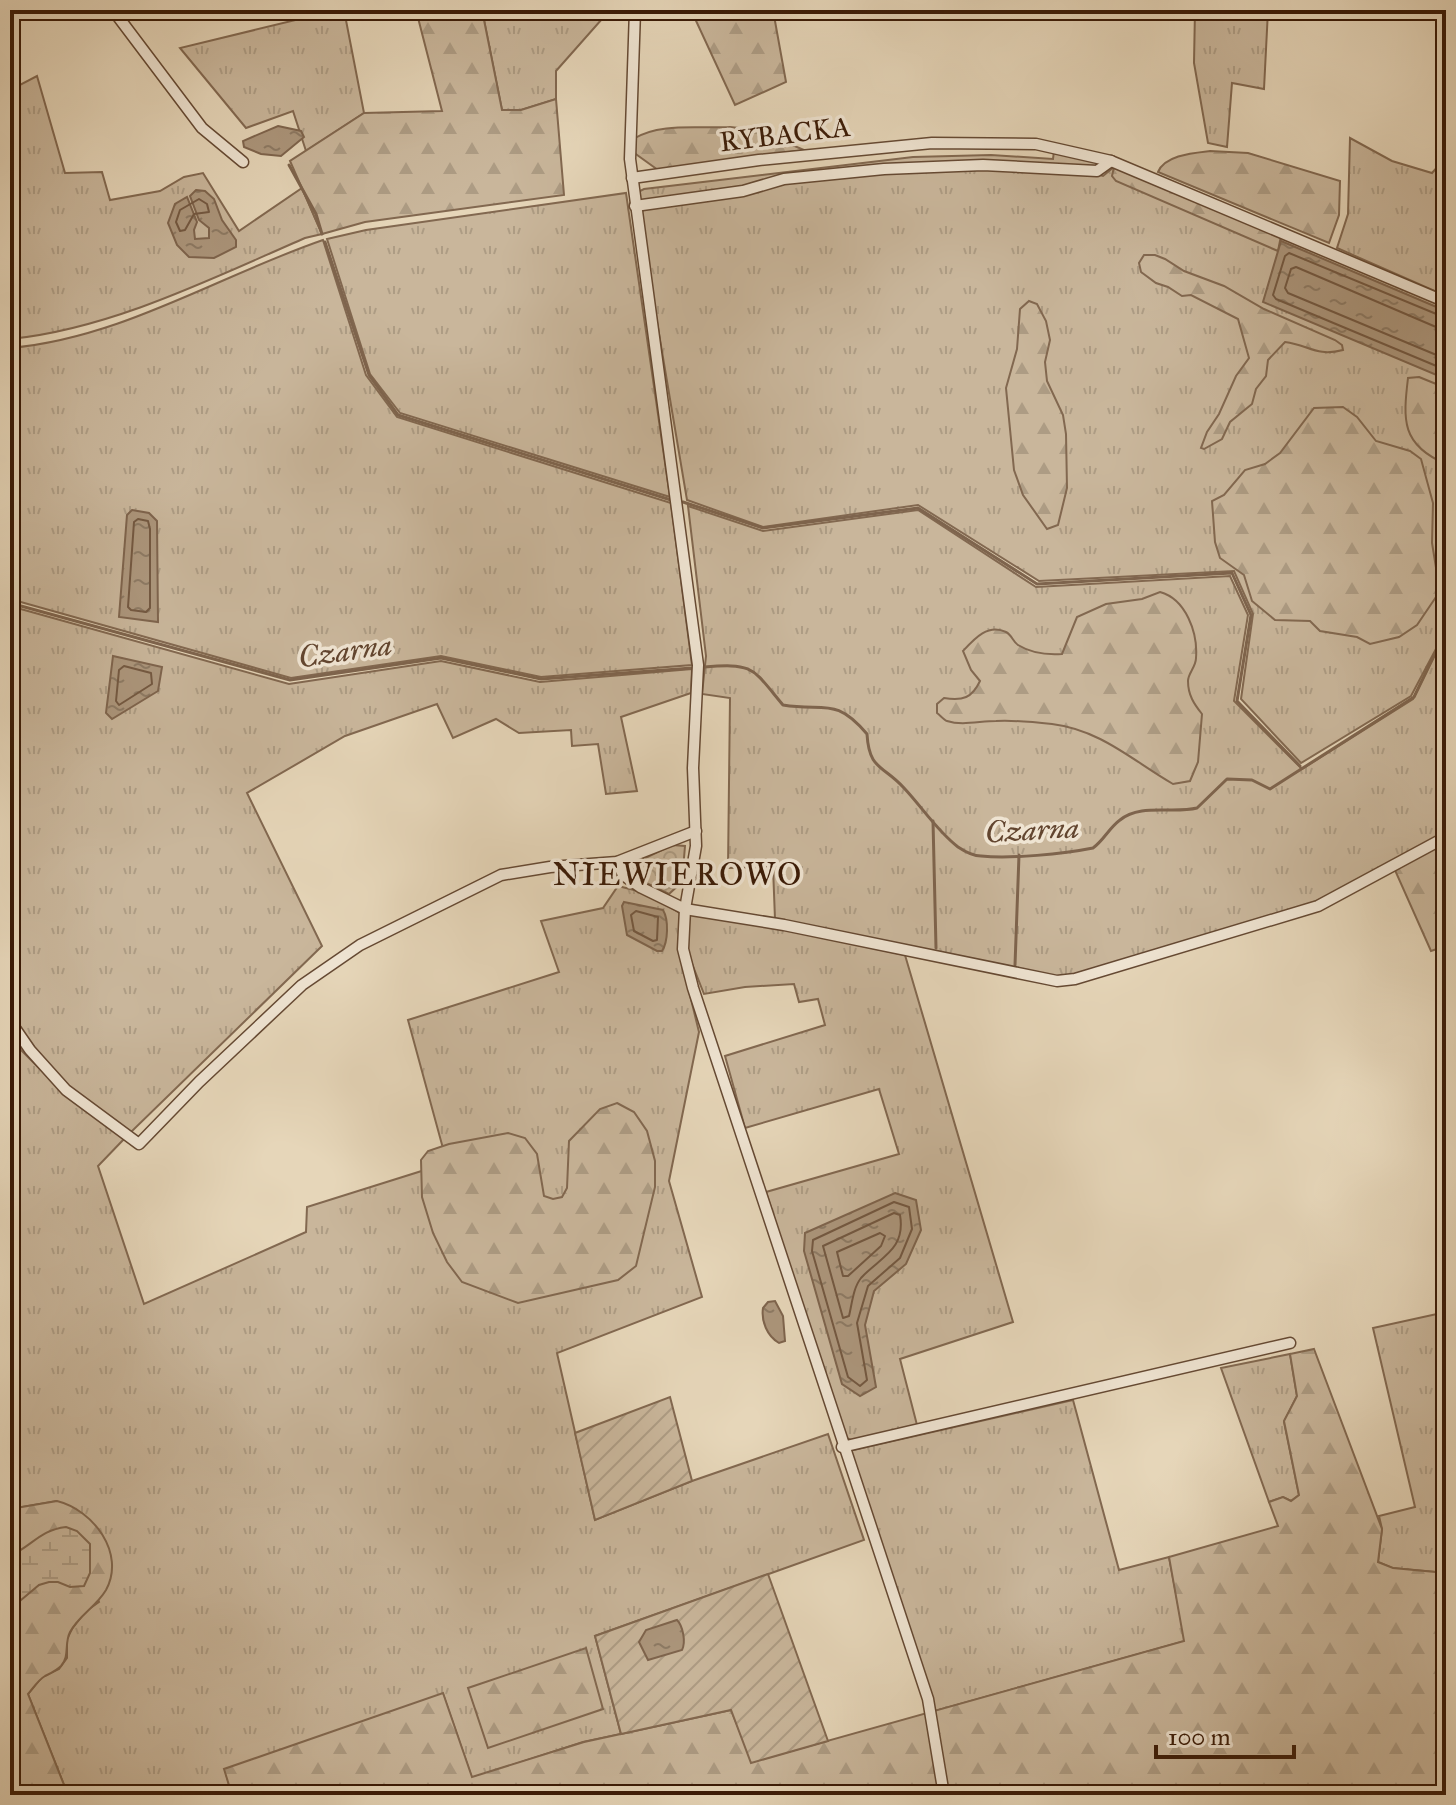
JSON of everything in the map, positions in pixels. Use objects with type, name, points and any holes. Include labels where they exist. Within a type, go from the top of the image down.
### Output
[{"type":"street","points":[[113,10],[202,128],[243,162]]},
{"type":"street","points":[[635,10],[629,142],[632,178],[698,665],[693,768],[696,831],[683,949],[842,1447],[928,1699],[944,1795]]},
{"type":"street","name":"RYBACKA","points":[[632,178],[759,160],[932,143],[1036,144],[1111,161],[1446,302]]},
{"type":"street","points":[[635,206],[743,191],[784,179],[884,169],[983,165],[1097,171],[1111,161]]},
{"type":"street","points":[[10,1021],[30,1050],[66,1090],[139,1144],[199,1082],[302,985],[360,945],[501,875],[550,867],[617,862],[696,831]]},
{"type":"street","points":[[617,862],[623,875],[640,887],[685,909],[784,925],[1057,981],[1075,979],[1318,906],[1446,837]]},
{"type":"street","points":[[842,1447],[1290,1343]]},
{"type":"green space","points":[[344,10],[364,113],[306,151],[293,111],[246,128],[180,48]]},
{"type":"green space","points":[[416,10],[482,10],[502,110],[521,110],[556,99],[564,195],[365,222],[322,234],[290,161],[364,113],[442,111]]},
{"type":"green space","points":[[482,10],[610,10],[556,71],[556,99],[521,110],[502,110]]},
{"type":"green space","points":[[691,10],[773,10],[786,82],[735,105]]},
{"type":"green space","points":[[1195,10],[1268,10],[1264,89],[1232,83],[1227,147],[1208,143],[1194,63]]},
{"type":"green space","points":[[37,76],[65,173],[102,172],[110,200],[160,191],[184,177],[203,173],[239,231],[302,188],[322,234],[305,238],[198,285],[123,313],[86,325],[10,339],[10,90]]},
{"type":"green space","points":[[1446,102],[1446,296],[1337,248],[1348,214],[1350,138],[1392,161],[1432,173],[1441,163]]},
{"type":"green space","points":[[730,127],[757,130],[804,150],[658,170],[633,152],[633,139],[655,130]]},
{"type":"green space","points":[[1054,151],[1099,163],[1098,168],[967,162],[640,201],[638,192],[913,157],[991,155],[1053,159]]},
{"type":"green space","points":[[1210,151],[1248,153],[1340,181],[1339,215],[1329,243],[1158,172],[1173,158]]},
{"type":"green space","points":[[1114,167],[1446,306],[1446,630],[1411,696],[1301,763],[1241,699],[1253,614],[1234,571],[1039,581],[918,505],[763,527],[687,500],[639,215],[645,208],[772,185],[868,172],[972,168],[1103,176]]},
{"type":"green space","points":[[1114,167],[1281,236],[1278,251],[1116,181],[1112,176]]},
{"type":"green space","points":[[626,193],[670,497],[400,413],[370,374],[327,239],[366,230]]},
{"type":"green space","points":[[323,240],[366,375],[397,417],[671,503],[692,665],[541,677],[441,656],[291,678],[10,599],[10,348],[51,342],[131,319]]},
{"type":"green space","points":[[1144,255],[1155,255],[1184,271],[1224,286],[1264,309],[1335,340],[1343,350],[1319,351],[1285,342],[1268,360],[1266,376],[1256,389],[1252,404],[1230,422],[1222,439],[1201,448],[1236,376],[1249,358],[1238,319],[1191,295],[1182,296],[1156,283],[1141,272],[1139,263]]},
{"type":"green space","points":[[1029,301],[1037,304],[1046,321],[1050,340],[1045,362],[1047,381],[1063,415],[1066,434],[1067,488],[1058,525],[1047,529],[1023,495],[1014,470],[1006,388],[1017,349],[1020,309]]},
{"type":"green space","points":[[1419,377],[1446,388],[1446,464],[1420,448],[1408,430],[1408,378]]},
{"type":"green space","points":[[1343,407],[1357,417],[1376,441],[1410,451],[1421,459],[1433,503],[1432,543],[1438,580],[1436,597],[1417,625],[1399,637],[1370,644],[1357,637],[1320,631],[1310,621],[1275,620],[1252,601],[1244,575],[1220,558],[1215,542],[1212,501],[1224,495],[1245,470],[1265,464],[1280,453],[1314,408]]},
{"type":"green space","points":[[688,506],[763,531],[918,510],[1036,587],[1230,576],[1248,615],[1234,701],[1302,769],[1413,699],[1446,632],[1446,834],[1311,904],[1068,976],[1053,976],[775,919],[773,867],[728,868],[730,698],[702,694],[706,656]]},
{"type":"green space","points":[[1160,592],[1183,609],[1195,638],[1196,661],[1188,678],[1188,686],[1202,714],[1198,762],[1190,781],[1173,784],[1116,748],[1070,727],[1017,721],[959,723],[947,721],[937,713],[937,704],[944,698],[966,697],[977,687],[980,681],[971,670],[963,651],[987,631],[993,629],[1008,633],[1016,644],[1028,650],[1062,654],[1077,617],[1106,604],[1142,599]]},
{"type":"green space","points":[[10,606],[289,684],[441,661],[540,682],[692,669],[691,693],[621,717],[637,791],[606,794],[598,744],[572,746],[571,730],[519,733],[496,719],[453,738],[437,704],[345,736],[247,793],[322,946],[129,1134],[68,1089],[10,1017]]},
{"type":"green space","points":[[1446,839],[1446,946],[1431,951],[1394,868]]},
{"type":"green space","points":[[672,845],[685,846],[682,882],[669,894],[636,878],[633,864]]},
{"type":"green space","points":[[618,886],[650,894],[681,914],[679,950],[699,1032],[669,1181],[702,1297],[557,1353],[595,1520],[692,1481],[828,1434],[864,1540],[595,1636],[621,1734],[583,1742],[472,1778],[443,1694],[225,1770],[232,1795],[176,1795],[173,1786],[142,1795],[68,1795],[28,1694],[42,1677],[59,1669],[67,1658],[67,1639],[72,1629],[85,1612],[99,1602],[56,1501],[10,1509],[10,1054],[19,1048],[64,1093],[124,1139],[98,1166],[144,1304],[306,1232],[307,1207],[447,1163],[408,1020],[559,972],[541,921],[603,908]]},
{"type":"green space","points":[[688,914],[778,928],[905,955],[1013,1322],[900,1359],[917,1425],[853,1441],[844,1437],[766,1192],[899,1154],[879,1089],[745,1128],[725,1056],[825,1025],[818,999],[799,1002],[794,984],[745,987],[704,994],[687,951]]},
{"type":"green space","points":[[617,1103],[634,1112],[647,1131],[655,1161],[655,1187],[636,1266],[618,1280],[518,1303],[462,1282],[447,1262],[433,1233],[422,1197],[421,1160],[428,1151],[508,1133],[525,1138],[537,1154],[544,1196],[553,1199],[562,1197],[567,1188],[569,1141],[600,1109]]},
{"type":"green space","points":[[1446,1312],[1446,1573],[1392,1568],[1378,1562],[1382,1529],[1379,1516],[1415,1507],[1373,1328]]},
{"type":"green space","points":[[1314,1349],[1382,1529],[1378,1562],[1393,1568],[1446,1573],[1446,1795],[232,1795],[224,1769],[443,1693],[472,1777],[584,1742],[731,1710],[752,1762],[1184,1641],[1169,1557],[1278,1526],[1269,1502],[1283,1497],[1291,1501],[1299,1495],[1284,1421],[1297,1396],[1290,1354]]},
{"type":"green space","points":[[1290,1354],[1297,1396],[1284,1422],[1299,1495],[1291,1501],[1283,1497],[1269,1502],[1221,1368]]},
{"type":"green space","points":[[670,1397],[692,1481],[595,1520],[575,1433]]},
{"type":"green space","points":[[1073,1400],[1119,1570],[1169,1557],[1185,1641],[935,1711],[849,1451]]},
{"type":"green space","points":[[57,1501],[94,1523],[109,1548],[111,1576],[102,1596],[70,1632],[64,1662],[40,1680],[28,1694],[68,1795],[10,1795],[10,1509]]},
{"type":"green space","points":[[66,1527],[77,1531],[90,1544],[90,1573],[84,1586],[70,1587],[49,1582],[39,1585],[21,1600],[12,1595],[10,1556],[43,1535]]},
{"type":"green space","points":[[768,1574],[828,1741],[751,1763],[731,1710],[621,1734],[595,1636]]},
{"type":"green space","points":[[586,1648],[603,1709],[488,1748],[468,1688]]},
{"type":"water","points":[[278,126],[301,131],[304,137],[281,156],[261,154],[244,147],[243,141]]},
{"type":"water","points":[[196,190],[205,191],[214,199],[222,220],[236,240],[236,247],[214,258],[189,257],[177,245],[168,223],[175,204],[187,197],[197,222],[195,239],[209,238],[209,228],[199,220],[190,196]]},
{"type":"water","points":[[1281,241],[1446,311],[1446,379],[1263,302]]},
{"type":"water","points":[[132,510],[149,513],[157,521],[158,622],[119,617],[127,515]]},
{"type":"water","points":[[113,656],[162,667],[158,691],[112,719],[106,713]]},
{"type":"water","points":[[624,902],[663,910],[667,931],[662,951],[627,935]]},
{"type":"water","points":[[895,1193],[916,1200],[921,1230],[906,1264],[874,1291],[865,1325],[876,1387],[860,1396],[842,1384],[804,1251],[805,1233]]},
{"type":"water","points":[[775,1301],[783,1316],[785,1341],[779,1343],[768,1332],[763,1318],[763,1308],[768,1302]]},
{"type":"water","points":[[677,1620],[683,1634],[682,1650],[648,1660],[639,1642],[646,1630]]},
{"type":"waterway","points":[[289,165],[316,214],[322,234]]},
{"type":"waterway","points":[[325,242],[369,375],[398,415],[671,500]]},
{"type":"waterway","points":[[683,502],[763,528],[918,508],[1037,584],[1232,573],[1251,615],[1237,701],[1300,766]]},
{"type":"waterway","name":"Czarna","points":[[10,603],[290,680],[441,658],[541,679],[692,668]]},
{"type":"waterway","name":"Czarna","points":[[704,667],[743,668],[758,676],[783,705],[828,708],[846,714],[867,734],[868,746],[878,766],[904,788],[950,841],[978,856],[1022,856],[1093,848],[1116,823],[1128,815],[1147,810],[1197,808],[1227,779],[1252,780],[1270,789],[1414,697],[1446,631]]},
{"type":"waterway","points":[[933,821],[936,948]]},
{"type":"waterway","points":[[1015,965],[1019,855]]},
{"type":"district","name":"NIEWIEROWO","points":[[678,874]]}]
